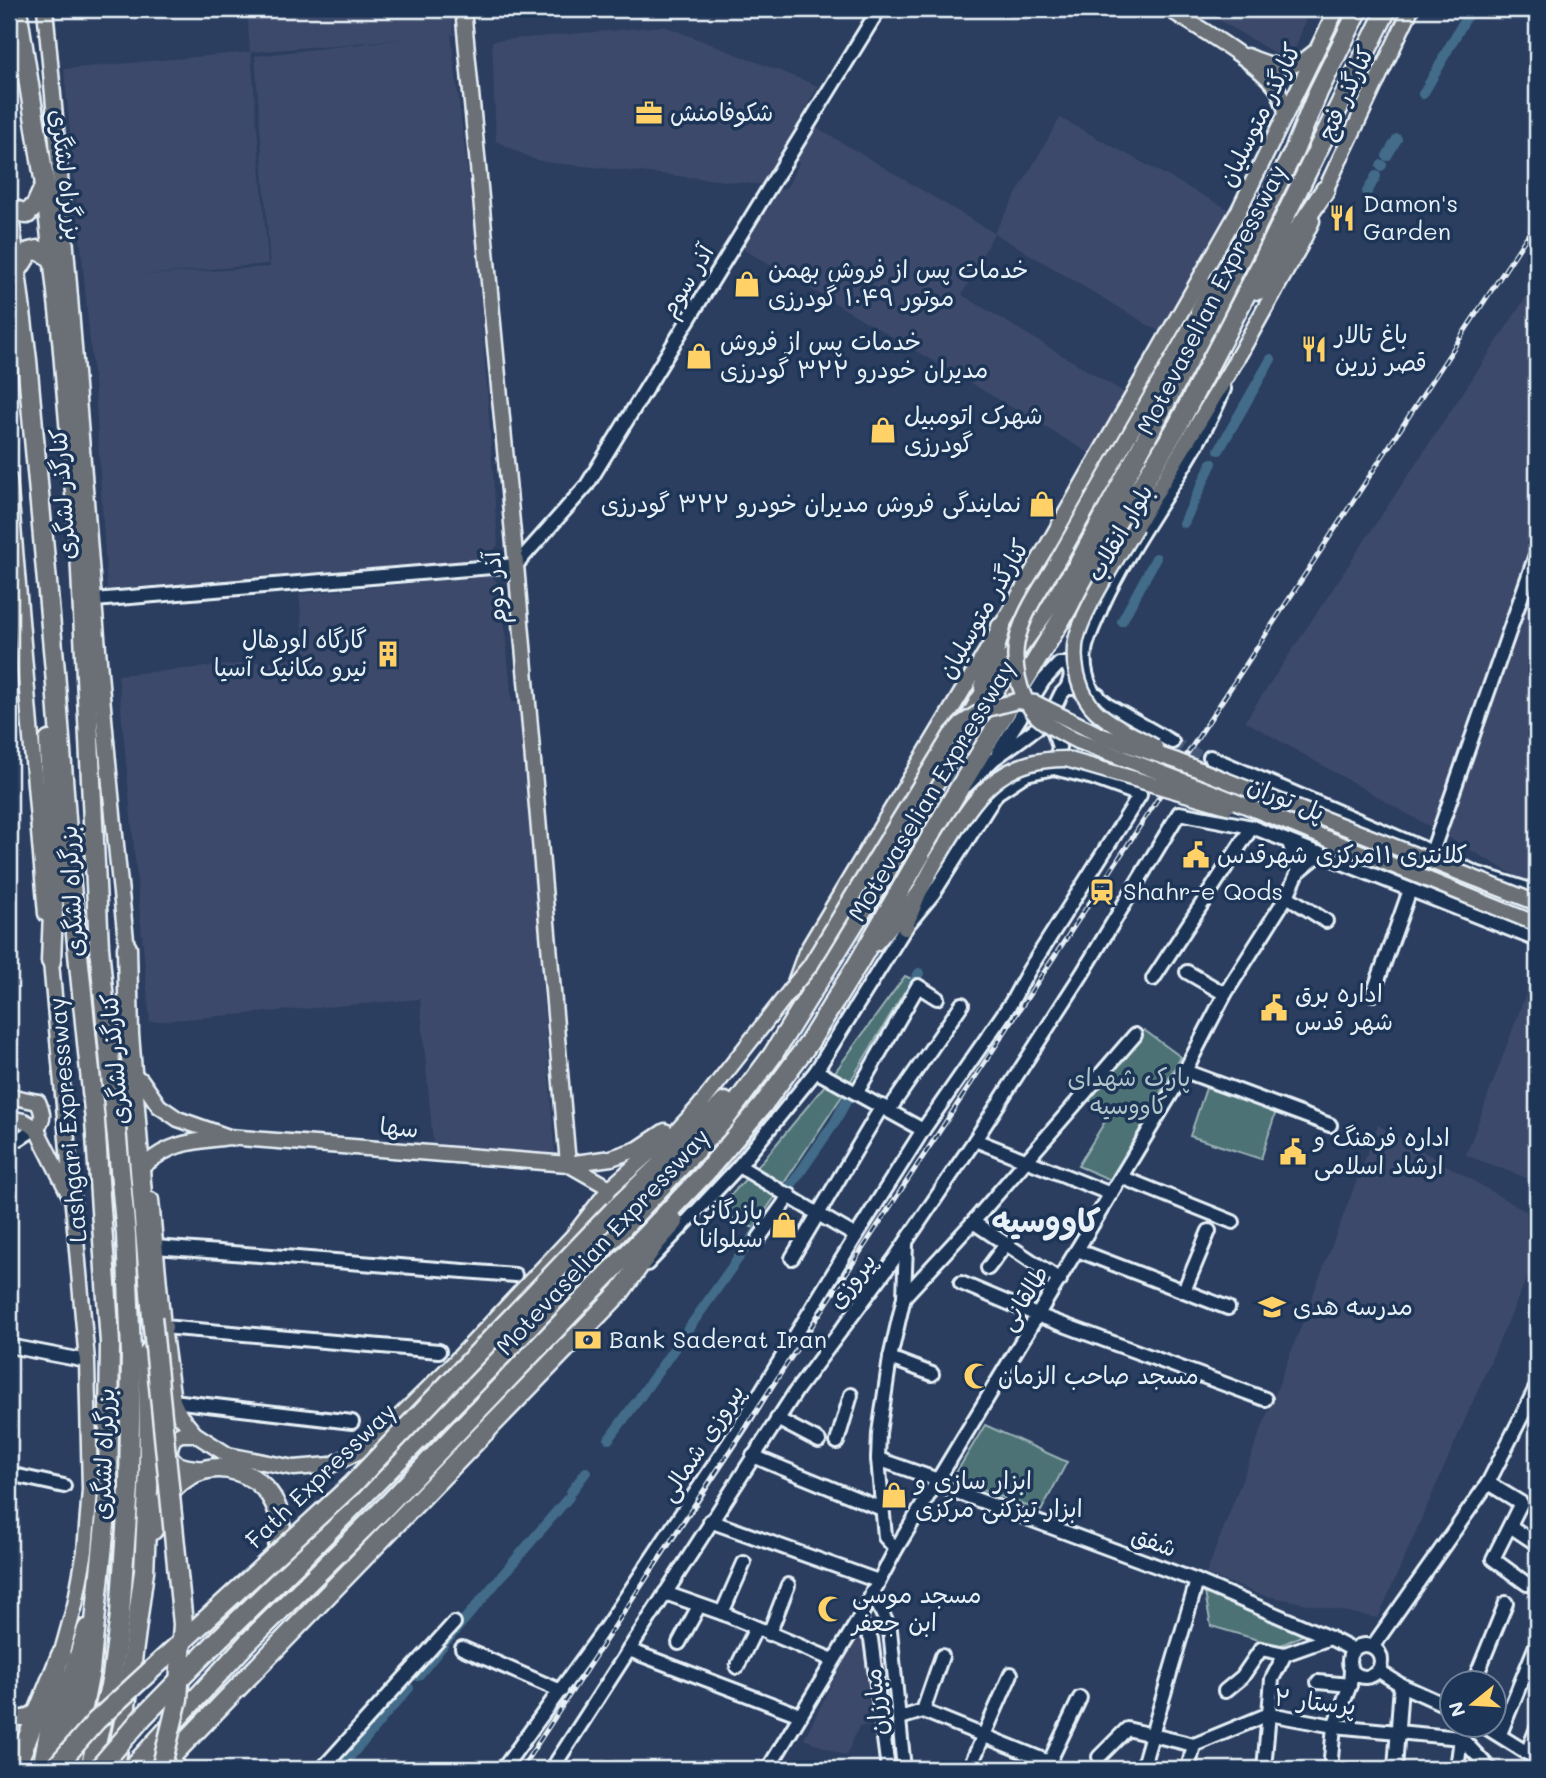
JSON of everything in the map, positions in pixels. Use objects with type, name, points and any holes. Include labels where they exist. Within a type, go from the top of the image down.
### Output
[{"type":"highway","name":"بزرگراه لشگری","points":[[17,9],[45,185],[61,328],[80,551],[99,947],[126,1234],[131,1352],[129,1487],[120,1615],[111,1677],[90,1769]]},
{"type":"highway","name":"Motevaselian Expressway","points":[[772,1056],[886,872],[980,700],[1077,567],[1205,329],[1294,151],[1318,92],[1359,9]]},
{"type":"highway","name":"Motevaselian Expressway","points":[[706,1172],[762,1106],[808,1044],[1178,425],[1387,9]]},
{"type":"highway","points":[[1200,311],[1300,118],[1318,92]]},
{"type":"highway","points":[[9,208],[27,214],[32,211],[45,185]]},
{"type":"highway","points":[[1222,342],[1325,190]]},
{"type":"highway","name":"Lashgari Expressway","points":[[9,215],[27,360],[55,671],[71,885],[94,1121],[110,1343],[108,1495],[90,1671],[71,1769]]},
{"type":"highway","points":[[15,274],[29,252],[38,250],[52,258]]},
{"type":"highway","points":[[980,700],[1001,627]]},
{"type":"highway","points":[[51,961],[54,888],[49,752],[50,708],[55,671]]},
{"type":"highway","points":[[127,948],[129,1034],[183,1624],[178,1699],[167,1766]]},
{"type":"highway","points":[[99,1769],[142,1718],[220,1637],[302,1558],[514,1343],[725,1119],[772,1056]]},
{"type":"highway","name":"Fath Expressway","points":[[53,1769],[96,1721],[352,1485],[614,1210],[772,1056]]},
{"type":"highway","points":[[167,1766],[620,1292],[656,1242],[693,1201],[706,1172]]},
{"type":"highway","points":[[131,1769],[248,1642],[387,1505],[706,1172]]},
{"type":"highway","points":[[114,1769],[124,1721],[144,1571],[149,1470],[148,1354],[157,1322]]},
{"type":"highway","points":[[144,1571],[158,1511],[178,1483],[212,1467],[235,1470],[262,1486],[273,1500],[280,1516],[281,1543],[268,1574],[220,1637]]},
{"type":"highway","points":[[53,1769],[71,1682],[100,1582]]},
{"type":"highway","points":[[16,1766],[61,1655]]},
{"type":"main road","name":"کنارگذر لشگری","points":[[45,9],[64,210],[94,600],[156,1247],[157,1322],[173,1401],[180,1416],[195,1434],[228,1455],[294,1468],[331,1465],[352,1457],[392,1424],[461,1356],[573,1236],[610,1188]]},
{"type":"main road","name":"آذر دوم","points":[[463,9],[516,565],[568,1164]]},
{"type":"main road","points":[[1169,9],[1229,48],[1270,82],[1277,90],[1286,110]]},
{"type":"main road","name":"کنارگذر متوسلیان","points":[[610,1188],[673,1135],[698,1108],[794,985],[806,952],[1001,627],[1238,210],[1337,9]]},
{"type":"main road","name":"کنارگذر فتح","points":[[1136,526],[1235,362],[1300,246],[1411,9]]},
{"type":"main road","points":[[1229,48],[1265,64],[1279,67],[1303,62],[1319,48]]},
{"type":"main road","name":"پل توران","points":[[1200,311],[1024,621],[1015,661],[1024,695],[1038,716],[1053,729],[1075,740],[1212,792],[1537,924]]},
{"type":"main road","points":[[9,479],[87,1361],[90,1490],[85,1551],[75,1605],[61,1655],[40,1769]]},
{"type":"main road","name":"پل توران","points":[[1136,526],[1082,624],[1075,644],[1075,664],[1085,696],[1094,710],[1177,761]]},
{"type":"main road","name":"پل توران","points":[[794,985],[810,966],[951,735],[961,724],[984,710],[1017,701],[1035,703],[1102,736],[1177,761],[1537,903]]},
{"type":"main road","points":[[905,929],[919,893],[936,861],[976,798],[1010,770],[1048,759],[1066,759],[1197,799],[1262,814]]},
{"type":"main road","points":[[857,965],[919,893]]},
{"type":"main road","points":[[141,1080],[159,1106],[178,1119],[228,1137]]},
{"type":"main road","points":[[9,1096],[38,1102],[61,1086]]},
{"type":"main road","points":[[36,1128],[42,1122],[43,1113],[38,1102]]},
{"type":"main road","name":"سها","points":[[228,1137],[568,1164],[611,1158],[638,1149],[698,1108]]},
{"type":"main road","points":[[9,1118],[24,1121],[36,1128],[73,1202]]},
{"type":"main road","points":[[614,1210],[673,1135]]},
{"type":"main road","points":[[146,1164],[162,1151],[180,1144],[228,1137]]},
{"type":"main road","name":"سها","points":[[568,1164],[610,1188]]},
{"type":"main road","points":[[195,1434],[181,1434],[174,1438],[170,1452],[173,1461],[179,1465],[204,1469]]},
{"type":"main road","points":[[9,1718],[25,1718],[39,1710]]},
{"type":"main road","points":[[9,1736],[16,1750],[16,1766]]},
{"type":"street","name":"آذر سوم","points":[[516,565],[587,485],[879,9]]},
{"type":"street","name":"بلوار انقلاب","points":[[1093,693],[1087,678],[1084,657],[1094,626],[1116,575],[1216,410],[1235,362]]},
{"type":"street","points":[[1432,852],[1537,552]]},
{"type":"street","points":[[94,600],[516,565]]},
{"type":"street","points":[[954,797],[994,759],[1049,719],[1071,678],[1066,664],[1059,664],[1044,681],[994,759]]},
{"type":"street","points":[[1067,688],[1093,693],[1173,740]]},
{"type":"street","points":[[1049,719],[1059,747],[1054,768]]},
{"type":"street","points":[[620,1292],[739,1166],[817,1071],[905,929],[933,894],[997,793],[1026,774],[1054,768],[1093,778],[1140,795],[1152,775],[1049,719]]},
{"type":"street","points":[[1209,758],[1317,807],[1432,852],[1476,873],[1537,892]]},
{"type":"street","name":"پیروزی شمالی","points":[[503,1769],[606,1627],[742,1423],[923,1130],[1011,1003],[1140,795]]},
{"type":"street","points":[[1306,848],[1317,807]]},
{"type":"street","name":"پیروزی","points":[[556,1768],[777,1419],[906,1242],[975,1140],[1082,974],[1179,813],[1252,827]]},
{"type":"street","points":[[1153,979],[1252,827],[1537,940]]},
{"type":"street","points":[[1289,842],[1298,872]]},
{"type":"street","name":"طالقانی","points":[[768,1769],[859,1619],[896,1549],[1185,1071],[1225,994],[1287,896],[1298,872],[1321,853]]},
{"type":"street","points":[[1465,911],[1476,873]]},
{"type":"street","points":[[1373,993],[1410,890]]},
{"type":"street","points":[[1287,896],[1326,921]]},
{"type":"street","points":[[1187,972],[1225,994]]},
{"type":"street","points":[[857,1093],[918,986],[937,998]]},
{"type":"street","points":[[792,1258],[885,1108],[962,1004]]},
{"type":"street","points":[[904,1297],[973,1222],[1135,1035]]},
{"type":"street","points":[[817,1071],[923,1130]]},
{"type":"street","points":[[1185,1071],[1330,1125]]},
{"type":"street","points":[[9,1137],[19,1139],[36,1128]]},
{"type":"street","points":[[975,1140],[1111,1194]]},
{"type":"street","points":[[739,1166],[856,1236]]},
{"type":"street","points":[[1121,1177],[1234,1222]]},
{"type":"street","points":[[759,1238],[790,1195]]},
{"type":"street","points":[[973,1222],[1060,1280]]},
{"type":"street","points":[[1184,1291],[1209,1231]]},
{"type":"street","points":[[896,1549],[885,1537],[878,1459],[890,1358],[904,1297],[906,1242]]},
{"type":"street","points":[[988,1268],[1006,1244]]},
{"type":"street","points":[[156,1247],[515,1275]]},
{"type":"street","points":[[1077,1250],[1228,1308]]},
{"type":"street","points":[[961,1283],[1037,1315],[1265,1399]]},
{"type":"street","points":[[157,1322],[439,1352]]},
{"type":"street","points":[[9,1346],[87,1361]]},
{"type":"street","points":[[890,1358],[932,1374]]},
{"type":"street","points":[[1373,1646],[1488,1483],[1537,1386]]},
{"type":"street","points":[[837,1442],[851,1395]]},
{"type":"street","points":[[173,1401],[352,1422]]},
{"type":"street","points":[[777,1419],[818,1441]]},
{"type":"street","points":[[753,1455],[882,1508]]},
{"type":"street","name":"شفق","points":[[878,1459],[1197,1581],[1353,1650]]},
{"type":"street","points":[[9,1474],[64,1486]]},
{"type":"street","points":[[1488,1483],[1521,1503],[1493,1559],[1534,1587]]},
{"type":"street","points":[[710,1521],[875,1586]]},
{"type":"street","points":[[1510,1526],[1537,1544]]},
{"type":"street","points":[[722,1614],[744,1563]]},
{"type":"street","points":[[1142,1769],[1197,1581]]},
{"type":"street","points":[[769,1634],[788,1585]]},
{"type":"street","name":"مبارزان","points":[[875,1586],[890,1630],[904,1769]]},
{"type":"street","points":[[665,1593],[833,1660]]},
{"type":"street","points":[[1479,1670],[1506,1603]]},
{"type":"street","points":[[679,1643],[699,1606]]},
{"type":"street","name":"مبارزان","points":[[859,1619],[871,1639],[888,1769]]},
{"type":"street","points":[[322,1769],[454,1623]]},
{"type":"street","points":[[737,1667],[756,1628]]},
{"type":"street","points":[[871,1639],[890,1630]]},
{"type":"street","points":[[1225,1691],[1242,1677],[1261,1649],[1285,1654],[1329,1638]]},
{"type":"street","points":[[1508,1714],[1537,1643]]},
{"type":"street","points":[[1330,1769],[1334,1726],[1350,1685],[1349,1660],[1353,1650],[1362,1645],[1373,1646],[1377,1650],[1382,1660],[1379,1671],[1365,1678],[1351,1671]]},
{"type":"street","points":[[462,1648],[561,1691]]},
{"type":"street","points":[[629,1650],[800,1715]]},
{"type":"street","points":[[1264,1769],[1272,1679],[1285,1654]]},
{"type":"street","points":[[923,1711],[942,1656]]},
{"type":"street","points":[[1379,1671],[1401,1685],[1438,1702]]},
{"type":"street","points":[[969,1769],[1011,1674]]},
{"type":"street","points":[[1318,1682],[1350,1685]]},
{"type":"street","points":[[1395,1769],[1401,1685]]},
{"type":"street","points":[[900,1718],[923,1711],[1048,1766],[1080,1698]]},
{"type":"street","name":"پرستار ۲","points":[[1194,1745],[1269,1714],[1334,1726],[1438,1736]]},
{"type":"street","points":[[1099,1757],[1127,1728],[1194,1745],[1188,1769]]},
{"type":"street","points":[[1508,1740],[1532,1756],[1537,1728]]},
{"type":"street","points":[[1457,1769],[1461,1740]]},
{"type":"street","points":[[1463,1740],[1490,1769]]},
{"type":"shaded area","points":[[247,9],[452,9],[454,34],[451,35],[477,249],[498,545],[485,559],[107,589],[96,404],[64,69],[250,52]],"holes":[[[403,39],[255,56],[270,267],[145,275],[268,264],[251,52]]]},
{"type":"shaded area","points":[[1201,9],[1309,9],[1296,47],[1276,54]]},
{"type":"shaded area","name":"شکوفامنش","points":[[664,26],[818,86],[764,185],[545,162],[496,141],[492,41]]},
{"type":"shaded area","points":[[1060,118],[1228,209],[1160,332],[994,233]]},
{"type":"shaded area","points":[[814,126],[994,233],[962,295],[1125,393],[1089,453],[743,249],[778,191],[787,187],[799,163],[794,159]]},
{"type":"shaded area","points":[[1537,281],[1537,888],[1245,721]]},
{"type":"shaded area","points":[[492,576],[501,588],[512,702],[521,701],[555,1156],[433,1143],[420,999],[150,1022],[118,675],[305,658],[299,594]]},
{"type":"shaded area","points":[[1537,964],[1537,1182],[1466,1155]]},
{"type":"shaded area","points":[[1378,1125],[1537,1218],[1537,1255],[1378,1618],[1262,1595],[1206,1574]]},
{"type":"shaded area","points":[[857,1634],[862,1637],[871,1725],[859,1726],[846,1756],[804,1739]]},
{"type":"green space","points":[[905,976],[912,979],[850,1082],[835,1072]]},
{"type":"green space","name":"پارک شهدای کاووسیه","points":[[1144,1030],[1181,1057],[1111,1180],[1078,1166],[1110,1113],[1087,1099]]},
{"type":"green space","points":[[825,1085],[844,1093],[754,1228],[716,1211],[765,1158]]},
{"type":"green space","points":[[1206,1088],[1276,1111],[1261,1159],[1190,1136]]},
{"type":"green space","points":[[985,1425],[1067,1462],[1041,1511],[962,1483],[956,1473]]},
{"type":"green space","points":[[1205,1593],[1303,1635],[1279,1646],[1211,1626]]},
{"type":"waterway","points":[[1443,58],[1471,9]]},
{"type":"waterway","points":[[1423,94],[1441,63]]},
{"type":"waterway","points":[[1387,156],[1397,139]]},
{"type":"waterway","points":[[1367,192],[1376,176]]},
{"type":"waterway","points":[[1219,450],[1271,359]]},
{"type":"waterway","points":[[1184,523],[1212,463]]},
{"type":"waterway","points":[[1122,621],[1156,558]]},
{"type":"waterway","points":[[909,991],[919,973]]},
{"type":"waterway","points":[[835,1122],[849,1096]]},
{"type":"waterway","points":[[790,1187],[833,1125]]},
{"type":"waterway","points":[[640,1397],[759,1229]]},
{"type":"waterway","points":[[609,1439],[637,1401]]},
{"type":"waterway","points":[[571,1492],[586,1472]]},
{"type":"waterway","points":[[448,1639],[569,1497]]},
{"type":"waterway","points":[[418,1676],[444,1644]]},
{"type":"waterway","points":[[387,1713],[409,1688]]},
{"type":"waterway","points":[[362,1743],[384,1716]]},
{"type":"waterway","points":[[343,1765],[358,1747]]},
{"type":"tunnel","points":[[1172,742],[1207,760]]},
{"type":"railway","points":[[521,1769],[1537,221]]},
{"type":"place","name":"شکوفامنش","points":[[649,113]]},
{"type":"place","name":"Damon's Garden","points":[[1342,218]]},
{"type":"place","name":"خدمات پس از فروش بهمن موتور ۱۰۴۹ گودرزی","points":[[747,284]]},
{"type":"place","name":"باغ تالار قصر زرین","points":[[1314,349]]},
{"type":"place","name":"خدمات پس از فروش مدیران خودرو ۳۲۲ گودرزی","points":[[699,356]]},
{"type":"place","name":"شهرک اتومبیل گودرزی","points":[[883,430]]},
{"type":"place","name":"نمایندگی فروش مدیران خودرو ۳۲۲ گودرزی","points":[[1042,504]]},
{"type":"place","name":"گارگاه اورهال نیرو مکانیک آسیا","points":[[388,654]]},
{"type":"place","name":"کلانتری ۱۱مرکزی شهرقدس","points":[[1196,855]]},
{"type":"place","name":"Shahr-e Qods","points":[[1102,892]]},
{"type":"place","name":"اداره برق شهر قدس","points":[[1274,1008]]},
{"type":"place","name":"اداره فرهنگ و ارشاد اسلامی","points":[[1293,1152]]},
{"type":"place","name":"بازرگانی سیلوانا","points":[[784,1225]]},
{"type":"place","name":"مدرسه هدی","points":[[1272,1307]]},
{"type":"place","name":"Bank Saderat Iran","points":[[588,1340]]},
{"type":"place","name":"مسجد صاحب الزمان","points":[[977,1376]]},
{"type":"place","name":"ابزار سازی و ابزار تیزکنی مرکزی","points":[[894,1495]]},
{"type":"place","name":"مسجد موسی ابن جعفر","points":[[831,1609]]},
{"type":"district","name":"کاووسیه","points":[[1046,1221]]}]
